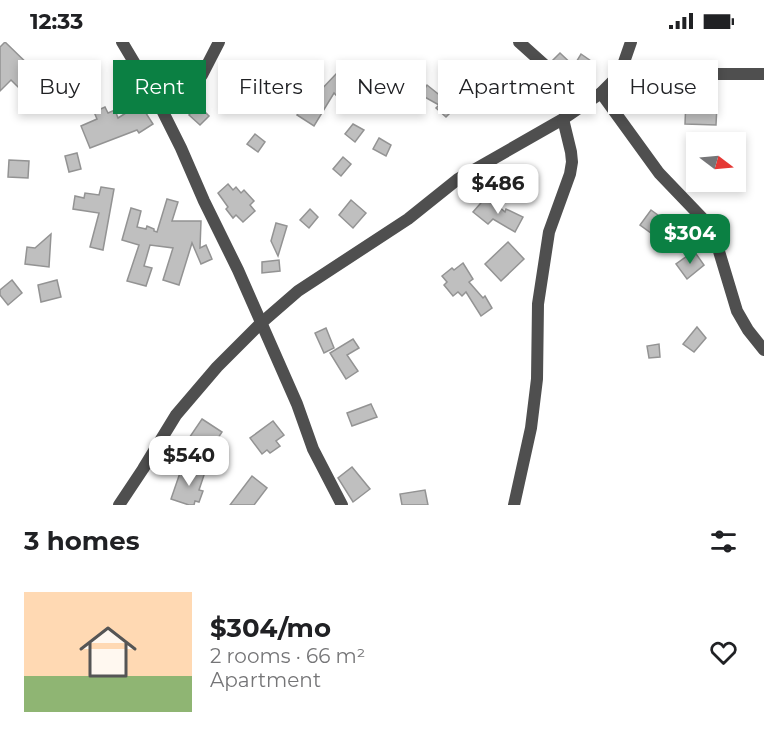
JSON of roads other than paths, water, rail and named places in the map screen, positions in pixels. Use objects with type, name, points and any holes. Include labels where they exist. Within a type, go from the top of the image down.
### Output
[{"type":"street","points":[[122,42],[133,60]]},
{"type":"street","points":[[206,67],[219,42]]},
{"type":"street","points":[[519,42],[539,60]]},
{"type":"street","points":[[625,60],[631,42]]},
{"type":"street","points":[[718,74],[764,74]]},
{"type":"street","points":[[596,97],[608,86]]},
{"type":"street","points":[[601,93],[659,172],[705,222],[718,248],[737,311],[764,350]]},
{"type":"street","points":[[164,114],[238,270],[297,404],[314,449],[342,505]]},
{"type":"street","points":[[118,505],[176,414],[217,367],[260,324],[298,291],[408,219],[459,179],[570,114]]},
{"type":"street","points":[[514,505],[531,428],[537,379],[538,304],[549,232],[570,174],[572,162],[572,152],[563,119]]}]
